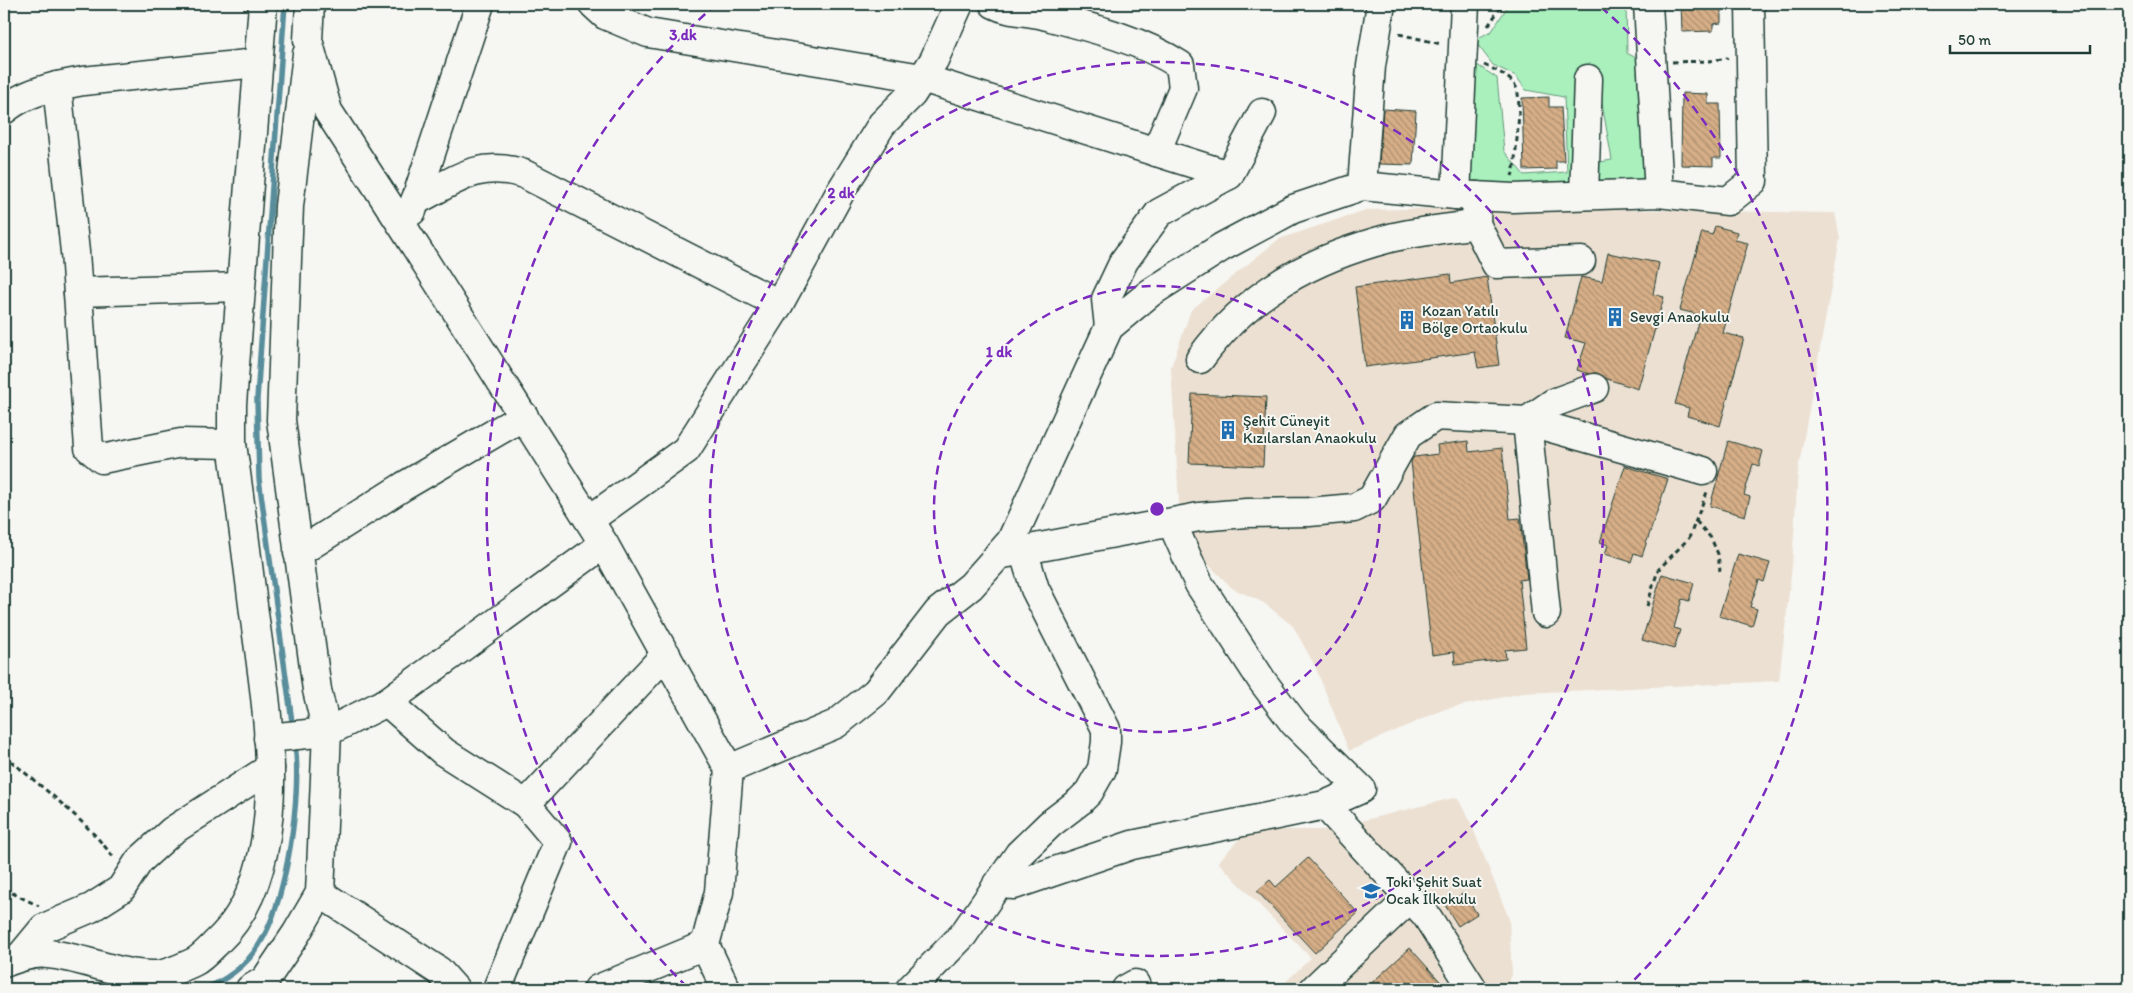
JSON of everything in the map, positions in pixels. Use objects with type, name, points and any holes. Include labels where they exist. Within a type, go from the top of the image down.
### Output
[{"type":"street","points":[[12,960],[46,953],[134,974],[157,975],[196,961],[223,936],[240,913],[254,883],[265,843],[271,784],[265,697],[232,444],[232,404],[240,287],[263,4]]},
{"type":"street","points":[[250,989],[265,980],[296,934],[320,893],[327,732],[317,690],[281,420],[289,206],[308,40],[310,4]]},
{"type":"street","points":[[406,230],[480,4]]},
{"type":"street","points":[[593,4],[605,14],[648,33],[922,78],[1229,175]]},
{"type":"street","points":[[589,520],[686,450],[779,304],[842,189],[882,124],[912,94],[934,60],[959,4]]},
{"type":"street","points":[[994,4],[1001,8],[1042,15],[1123,38],[1161,52],[1180,65],[1183,88],[1156,152]]},
{"type":"street","points":[[1362,186],[1372,66],[1382,4]]},
{"type":"street","points":[[1465,4],[1463,40],[1479,196],[1476,224],[1496,264],[1581,261]]},
{"type":"street","points":[[1648,4],[1659,193]]},
{"type":"street","points":[[910,989],[963,934],[1018,854],[1032,840],[1080,802],[1089,792],[1102,769],[1106,729],[1036,590],[1010,553],[1011,541],[1109,327],[1150,293],[1222,248],[1293,208],[1362,186],[1479,196],[1659,193],[1728,201],[1753,181],[1750,4]]},
{"type":"street","points":[[308,40],[328,111],[406,230],[604,544],[729,768],[719,892],[705,945],[726,989]]},
{"type":"street","points":[[4,110],[17,100],[37,91],[83,81],[257,63]]},
{"type":"street","points":[[1584,195],[1588,79]]},
{"type":"street","points":[[57,86],[78,292],[89,448],[102,459],[181,443],[232,444]]},
{"type":"street","points":[[1109,327],[1106,299],[1124,262],[1159,213],[1229,175],[1262,113]]},
{"type":"street","points":[[415,201],[473,172],[497,168],[511,169],[779,304]]},
{"type":"street","points":[[1200,359],[1214,340],[1255,300],[1290,276],[1332,256],[1391,238],[1476,224]]},
{"type":"street","points":[[78,292],[240,287]]},
{"type":"street","points":[[1527,421],[1553,403],[1594,388]]},
{"type":"street","points":[[298,553],[404,486],[524,416]]},
{"type":"street","points":[[729,768],[836,724],[876,692],[938,612],[1010,553],[1199,517],[1354,508],[1372,499],[1408,435],[1436,416],[1527,421],[1703,471]]},
{"type":"street","points":[[1527,421],[1546,613]]},
{"type":"street","points":[[997,884],[1003,886],[1014,885],[1132,845],[1326,805],[1360,790],[1294,723],[1263,682],[1199,584],[1172,523]]},
{"type":"street","points":[[268,738],[327,732],[387,702],[604,544]]},
{"type":"street","points":[[526,804],[666,654]]},
{"type":"street","points":[[387,702],[444,752],[526,804],[558,842],[497,989]]},
{"type":"street","points":[[12,960],[44,928],[91,908],[122,889],[139,861],[172,832],[270,768]]},
{"type":"street","points":[[1326,805],[1426,914],[1473,989]]},
{"type":"street","points":[[320,893],[439,971],[455,989]]},
{"type":"street","points":[[1314,989],[1410,898]]},
{"type":"street","points":[[598,989],[705,945]]},
{"type":"street","points":[[1126,989],[1135,984],[1137,989]]},
{"type":"path","points":[[1463,40],[1482,63],[1504,75],[1517,88],[1519,109],[1514,170],[1479,196]]},
{"type":"path","points":[[1652,62],[1709,61],[1751,54]]},
{"type":"path","points":[[1646,606],[1658,570],[1689,538],[1710,483],[1703,471]]},
{"type":"path","points":[[1696,520],[1711,538],[1718,554],[1720,572]]},
{"type":"path","points":[[4,754],[105,846],[129,877]]},
{"type":"path","points":[[4,889],[64,919]]},
{"type":"shaded area","points":[[1487,207],[1835,213],[1840,238],[1798,470],[1792,566],[1779,681],[1523,693],[1445,709],[1349,751],[1315,666],[1293,626],[1264,603],[1232,588],[1181,537],[1171,367],[1191,310],[1279,239],[1366,210]]},
{"type":"shaded area","name":"Toki Şehit Suat Ocak İlkokulu","points":[[1457,797],[1470,821],[1509,919],[1512,975],[1506,989],[1278,989],[1311,958],[1218,862],[1242,836],[1281,830],[1325,830]]},
{"type":"green space","points":[[1509,4],[1626,4],[1627,53],[1645,63],[1649,187],[1596,183],[1594,163],[1612,160],[1601,98],[1577,184],[1497,191],[1466,183],[1470,55],[1477,65],[1497,78],[1504,151],[1524,175],[1567,172],[1564,97],[1526,90],[1516,76],[1493,65],[1474,40],[1492,31]]},
{"type":"building","points":[[1681,4],[1721,6],[1721,23],[1713,24],[1713,31],[1682,32]]},
{"type":"building","points":[[1682,93],[1708,94],[1708,104],[1720,104],[1721,158],[1713,158],[1713,166],[1681,165]]},
{"type":"building","points":[[1549,97],[1549,107],[1561,107],[1564,161],[1556,161],[1556,169],[1524,170],[1522,98]]},
{"type":"building","points":[[1383,109],[1416,111],[1413,165],[1379,164]]},
{"type":"building","points":[[1715,226],[1737,232],[1735,240],[1748,243],[1723,333],[1744,338],[1720,426],[1687,416],[1689,408],[1675,404],[1700,315],[1680,310],[1702,232],[1712,235]]},
{"type":"building","name":"Sevgi Anaokulu","points":[[1608,253],[1659,263],[1653,294],[1664,297],[1638,389],[1607,379],[1597,373],[1588,374],[1577,370],[1586,343],[1565,338],[1581,277],[1602,281]]},
{"type":"building","name":"Kozan Yatılı Bölge Ortaokulu","points":[[1450,274],[1451,283],[1487,277],[1499,365],[1478,368],[1475,352],[1365,367],[1355,287]]},
{"type":"building","name":"Şehit Cüneyit Kızılarslan Anaokulu","points":[[1192,394],[1266,397],[1263,466],[1189,463]]},
{"type":"building","points":[[1468,441],[1469,452],[1502,448],[1510,519],[1520,518],[1527,579],[1519,580],[1526,648],[1505,650],[1506,659],[1455,665],[1454,652],[1432,655],[1411,461],[1414,457],[1438,454],[1437,445]]},
{"type":"building","points":[[1728,441],[1763,451],[1759,466],[1753,464],[1744,495],[1750,497],[1745,516],[1710,506]]},
{"type":"building","points":[[1625,466],[1668,479],[1642,556],[1634,553],[1631,562],[1605,554],[1608,545],[1600,542]]},
{"type":"building","points":[[1738,554],[1770,563],[1764,582],[1759,580],[1750,607],[1757,609],[1752,626],[1719,616]]},
{"type":"building","points":[[1662,574],[1694,583],[1689,601],[1682,599],[1674,628],[1680,630],[1674,649],[1642,640]]},
{"type":"building","points":[[1308,858],[1358,913],[1315,953],[1257,891],[1270,880],[1276,887]]},
{"type":"building","points":[[1464,893],[1477,914],[1458,926],[1445,905]]},
{"type":"building","points":[[1410,948],[1447,989],[1365,989]]},
{"type":"waterway","points":[[285,4],[257,399],[259,479],[293,729]]},
{"type":"waterway","points":[[203,989],[227,977],[242,966],[259,945],[269,926],[285,875],[290,847],[296,790],[297,765],[295,744]]},
{"type":"waterway","points":[[22,989],[52,986],[83,989]]},
{"type":"place","name":"Sevgi Anaokulu","points":[[1615,317]]},
{"type":"place","name":"Kozan Yatılı Bölge Ortaokulu","points":[[1407,320]]},
{"type":"place","name":"Şehit Cüneyit Kızılarslan Anaokulu","points":[[1228,430]]},
{"type":"place","name":"Toki Şehit Suat Ocak İlkokulu","points":[[1371,891]]}]
